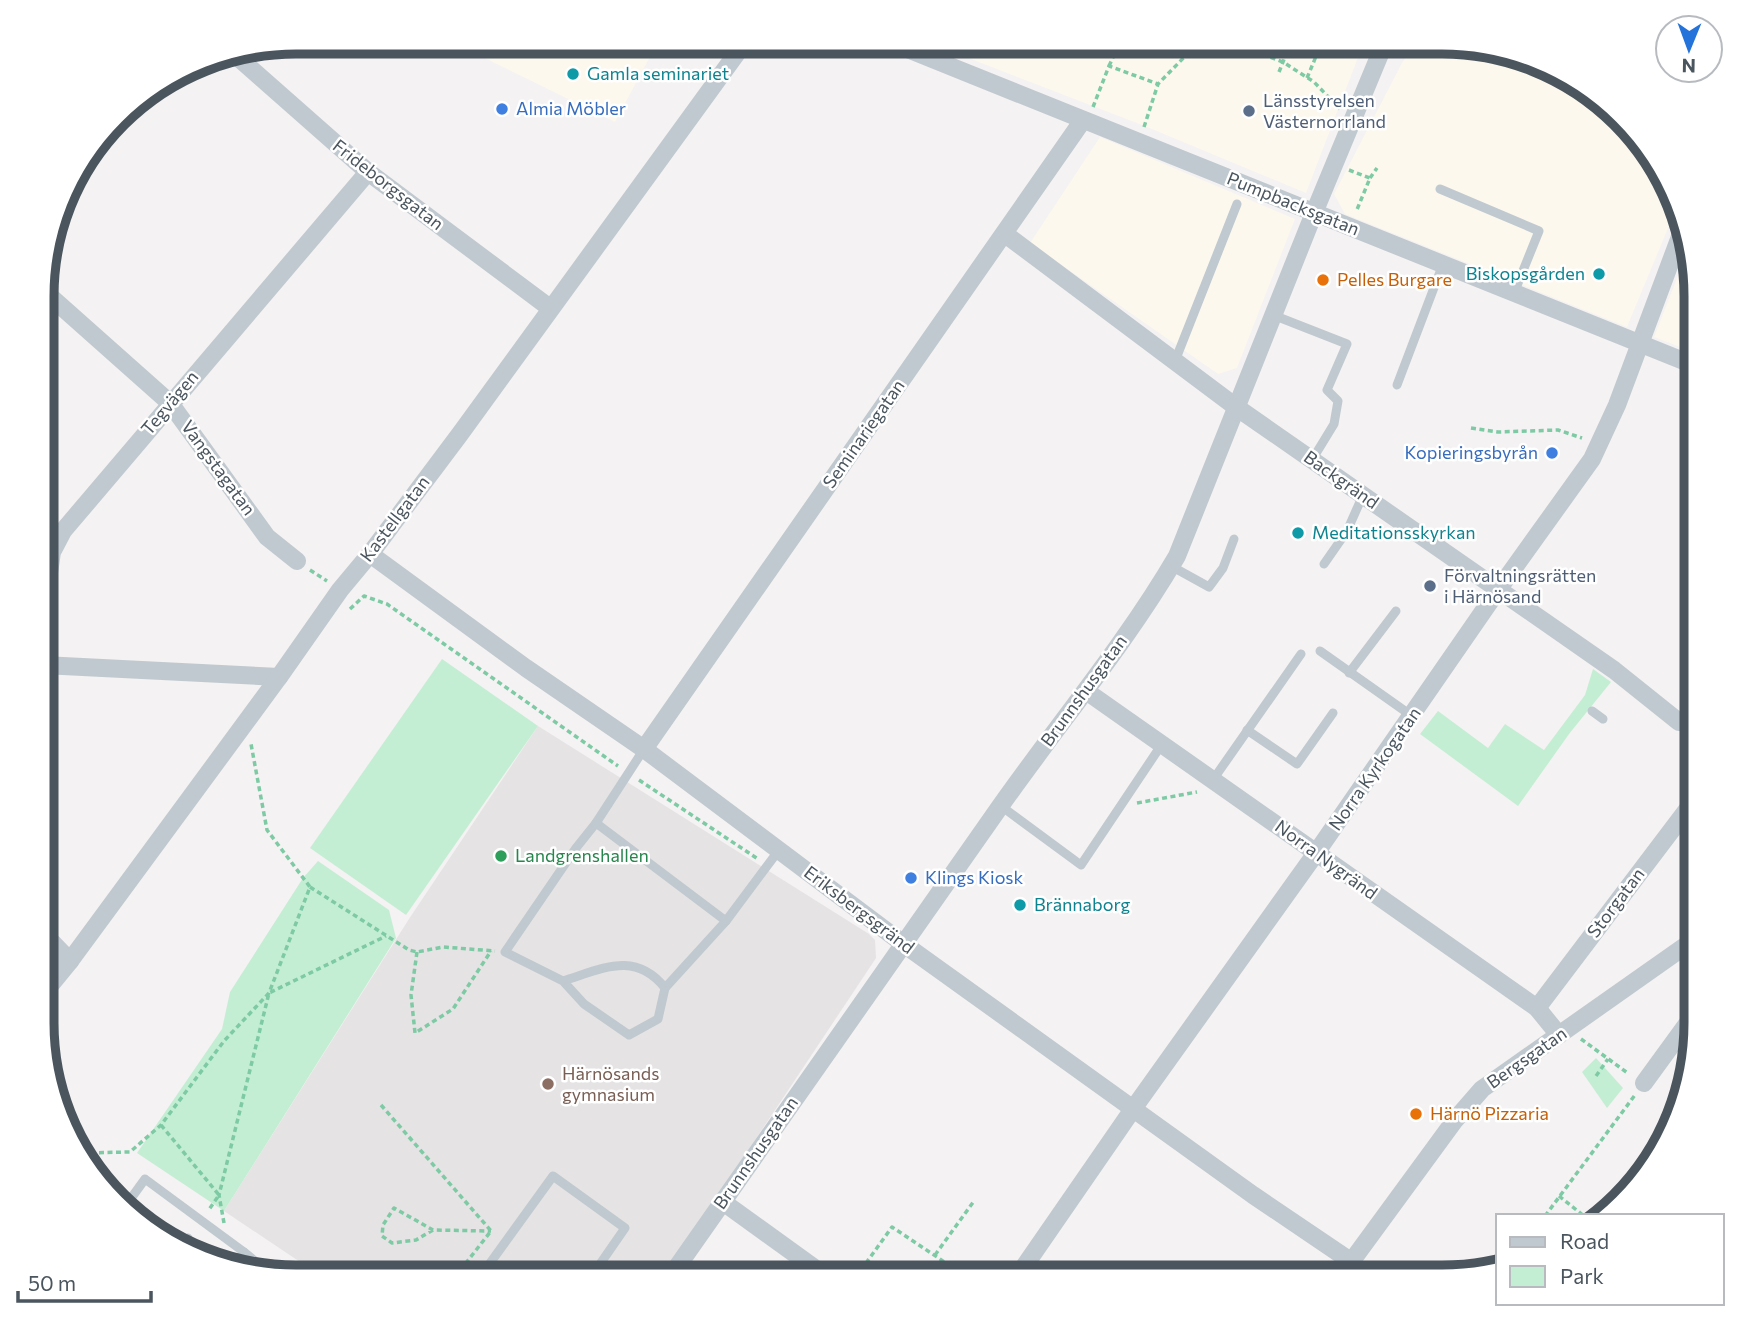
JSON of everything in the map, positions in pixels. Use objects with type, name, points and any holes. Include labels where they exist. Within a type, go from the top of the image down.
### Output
[{"type":"street","name":"Kastellgatan","points":[[55,979],[736,54]]},
{"type":"street","name":"Pumpbacksgatan","points":[[904,55],[1139,142],[1684,361]]},
{"type":"street","name":"Brunnshusgatan","points":[[679,1264],[817,1065],[1086,691],[1171,566],[1189,529],[1314,213],[1380,55]]},
{"type":"street","name":"Frideborgsgatan","points":[[242,60],[368,173],[550,308]]},
{"type":"street","name":"Seminariegatan","points":[[644,749],[1085,121]]},
{"type":"street","name":"Tegvägen","points":[[54,548],[63,531],[170,403],[368,173]]},
{"type":"street","name":"Backgränd","points":[[1005,234],[1236,407],[1614,670],[1679,722]]},
{"type":"street","name":"Norra Kyrkogatan","points":[[1026,1265],[1592,459],[1617,405],[1678,242]]},
{"type":"street","name":"Vangstagatan","points":[[54,300],[170,403],[267,537],[297,561]]},
{"type":"street","name":"Eriksbergsgränd","points":[[370,554],[526,668],[644,749],[905,945],[1352,1262]]},
{"type":"street","points":[[54,665],[279,677]]},
{"type":"street","name":"Norra Nygränd","points":[[1086,691],[1537,1008],[1559,1035]]},
{"type":"street","name":"Storgatan","points":[[1537,1008],[1683,815]]},
{"type":"street","points":[[55,945],[70,961]]},
{"type":"street","name":"Bergsgatan","points":[[1350,1265],[1455,1120],[1482,1089],[1683,948]]},
{"type":"street","points":[[1644,1083],[1683,1029]]},
{"type":"street","points":[[723,1202],[810,1264]]},
{"type":"lane","points":[[1440,189],[1539,231],[1514,293]]},
{"type":"lane","points":[[1175,362],[1237,204]]},
{"type":"lane","points":[[1397,385],[1443,264]]},
{"type":"lane","points":[[1273,315],[1347,344],[1327,390],[1338,401],[1334,424],[1312,460]]},
{"type":"lane","points":[[1324,564],[1347,531],[1363,495]]},
{"type":"lane","points":[[1171,566],[1209,587],[1223,568],[1234,539]]},
{"type":"lane","points":[[1349,673],[1396,611]]},
{"type":"lane","points":[[1320,651],[1412,716]]},
{"type":"lane","points":[[1215,781],[1217,774],[1301,653]]},
{"type":"lane","points":[[1592,711],[1603,719]]},
{"type":"lane","points":[[1247,730],[1297,764],[1333,713]]},
{"type":"lane","points":[[1001,806],[1081,865],[1162,744]]},
{"type":"lane","points":[[644,749],[596,823],[505,952],[563,981],[584,1004],[629,1035],[658,1018],[665,988],[726,921],[779,850]]},
{"type":"lane","points":[[596,823],[726,921]]},
{"type":"lane","points":[[563,981],[616,965],[637,966],[655,976],[665,988]]},
{"type":"lane","points":[[489,1264],[553,1176],[625,1228],[600,1264]]},
{"type":"lane","points":[[131,1199],[145,1179],[255,1261]]},
{"type":"lane","points":[[240,1258],[244,1252]]},
{"type":"path","points":[[1085,121],[1114,55]]},
{"type":"path","points":[[1139,142],[1158,84],[1187,55]]},
{"type":"path","points":[[1264,55],[1283,62],[1307,78],[1340,109]]},
{"type":"path","points":[[1279,72],[1286,55]]},
{"type":"path","points":[[1307,78],[1317,55]]},
{"type":"path","points":[[1109,66],[1158,84]]},
{"type":"path","points":[[1335,121],[1345,98]]},
{"type":"path","points":[[1354,216],[1370,178],[1377,169]]},
{"type":"path","points":[[1343,180],[1349,170],[1370,178]]},
{"type":"path","points":[[1471,428],[1498,432],[1558,430],[1591,441]]},
{"type":"path","points":[[345,612],[365,596],[387,604],[629,774]]},
{"type":"path","points":[[251,741],[267,830],[310,887],[409,950],[418,952],[443,947],[505,952]]},
{"type":"path","points":[[1121,806],[1197,792]]},
{"type":"path","points":[[227,1239],[219,1195],[269,993],[310,887]]},
{"type":"path","points":[[92,1153],[130,1152],[161,1125],[224,1041],[269,993],[386,936]]},
{"type":"path","points":[[418,952],[411,995],[415,1033],[453,1009],[491,951]]},
{"type":"path","points":[[1546,1214],[1644,1083],[1584,1042]]},
{"type":"path","points":[[1596,1076],[1608,1059]]},
{"type":"path","points":[[380,1105],[491,1231],[506,1240]]},
{"type":"path","points":[[161,1125],[219,1195]]},
{"type":"path","points":[[1559,1196],[1582,1214]]},
{"type":"path","points":[[935,1255],[974,1201]]},
{"type":"path","points":[[433,1230],[416,1240],[392,1243],[382,1236],[383,1226],[394,1208],[433,1230],[491,1231]]},
{"type":"path","points":[[865,1265],[892,1227],[949,1265]]},
{"type":"path","points":[[465,1264],[491,1231]]},
{"type":"shaded area","points":[[477,54],[651,54],[615,122]]},
{"type":"shaded area","points":[[960,55],[1359,55],[1306,193],[1147,127]]},
{"type":"shaded area","points":[[1409,55],[1480,58],[1558,85],[1589,104],[1624,137],[1659,189],[1671,221],[1627,327],[1345,214],[1334,194],[1403,61]]},
{"type":"shaded area","points":[[1100,137],[1295,219],[1237,368],[1218,374],[1030,243]]},
{"type":"shaded area","points":[[1682,265],[1684,348],[1654,337]]},
{"type":"shaded area","name":"Härnösands gymnasium","points":[[538,726],[869,934],[875,940],[876,958],[672,1264],[303,1264],[224,1211],[409,919]]},
{"type":"green space","points":[[442,659],[538,726],[406,915],[310,848]]},
{"type":"green space","points":[[1593,669],[1611,682],[1569,734],[1518,806],[1420,734],[1438,711],[1488,748],[1505,724],[1544,750],[1585,695]]},
{"type":"green space","points":[[318,861],[389,910],[396,938],[224,1211],[137,1153],[222,1029],[230,992],[303,878]]},
{"type":"green space","points":[[1596,1058],[1623,1088],[1607,1108],[1582,1072]]},
{"type":"place","name":"Gamla seminariet","points":[[573,74]]},
{"type":"place","name":"Almia Möbler","points":[[502,109]]},
{"type":"place","name":"Länsstyrelsen Västernorrland","points":[[1249,111]]},
{"type":"place","name":"Biskopsgården","points":[[1599,274]]},
{"type":"place","name":"Pelles Burgare","points":[[1323,280]]},
{"type":"place","name":"Kopieringsbyrån","points":[[1552,453]]},
{"type":"place","name":"Meditationsskyrkan","points":[[1298,533]]},
{"type":"place","name":"Förvaltningsrätten i Härnösand","points":[[1430,586]]},
{"type":"place","name":"Landgrenshallen","points":[[501,856]]},
{"type":"place","name":"Klings Kiosk","points":[[911,878]]},
{"type":"place","name":"Brännaborg","points":[[1020,905]]},
{"type":"place","name":"Härnösands gymnasium","points":[[548,1084]]},
{"type":"place","name":"Härnö Pizzaria","points":[[1416,1114]]}]
